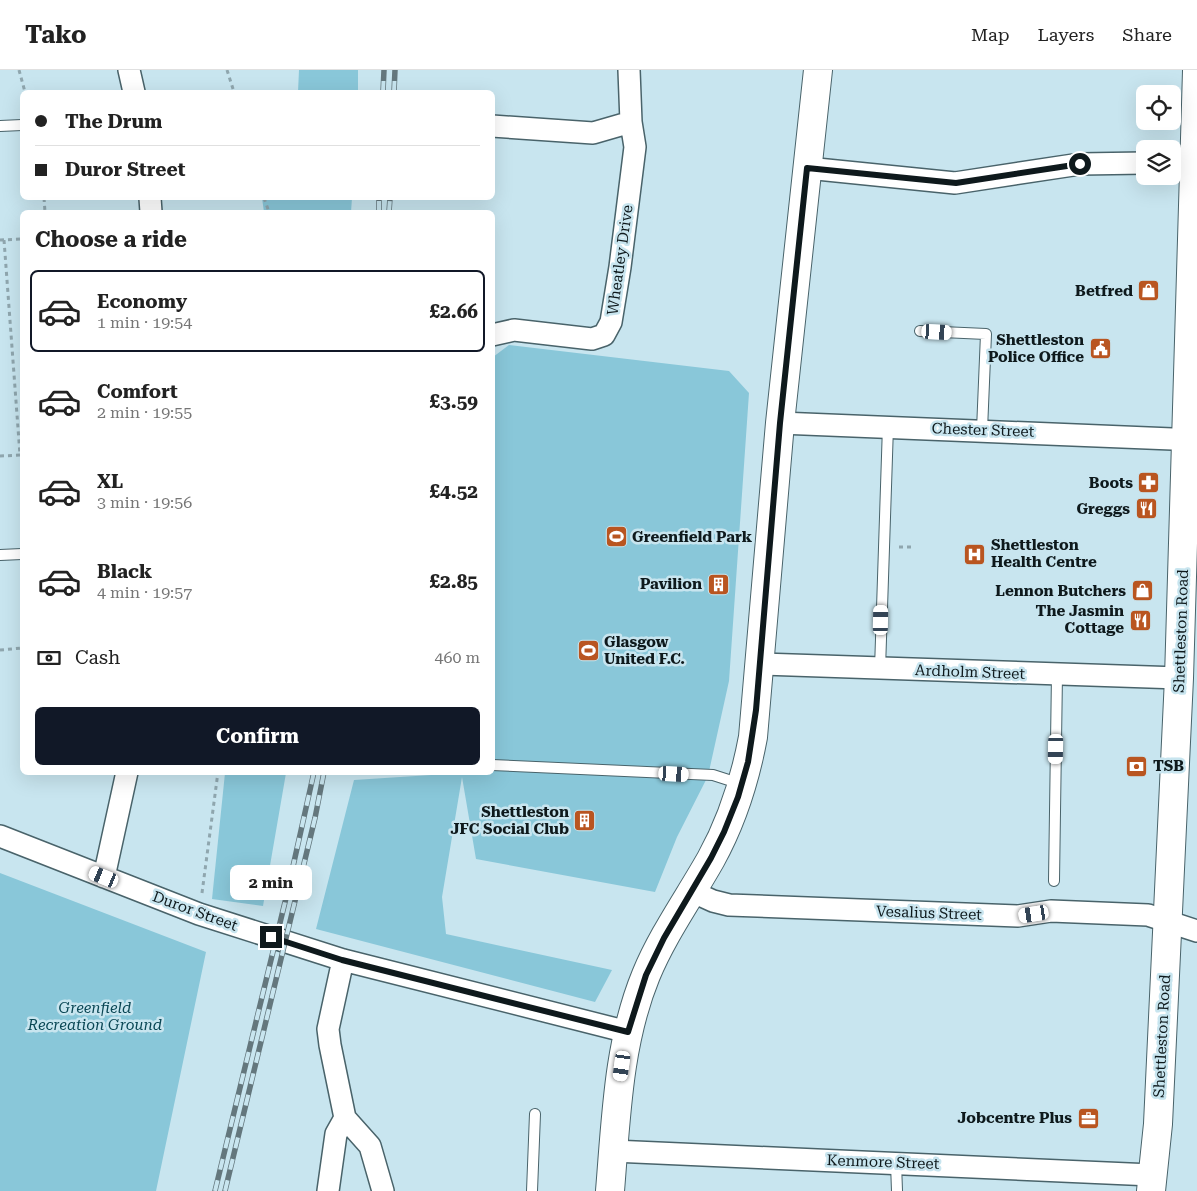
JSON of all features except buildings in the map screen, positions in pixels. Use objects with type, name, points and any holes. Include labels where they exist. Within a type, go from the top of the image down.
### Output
[{"type":"main road","points":[[610,1191],[618,1098],[628,1032],[646,975],[666,934],[711,858],[724,832],[742,784],[753,737],[780,423],[818,70]]},
{"type":"main road","name":"Shettleston Road","points":[[1152,1183],[1158,1124],[1192,439],[1184,163],[1197,71]]},
{"type":"street","points":[[129,70],[134,90]]},
{"type":"street","name":"Wheatley Drive","points":[[495,334],[514,330],[592,339],[604,335],[611,322],[635,146],[631,122],[629,70]]},
{"type":"street","points":[[495,127],[593,133],[631,122]]},
{"type":"street","points":[[807,168],[956,183],[1080,164],[1136,163]]},
{"type":"street","name":"Chester Street","points":[[780,423],[1192,439]]},
{"type":"street","name":"Ardholm Street","points":[[760,664],[1179,678]]},
{"type":"street","points":[[104,877],[126,775]]},
{"type":"street","name":"Duror Street","points":[[0,836],[200,914],[342,960],[628,1032]]},
{"type":"street","name":"Vesalius Street","points":[[691,891],[713,901],[729,905],[1018,916],[1051,911],[1148,915],[1197,931]]},
{"type":"street","points":[[342,960],[328,1028],[330,1045],[345,1118],[370,1146],[383,1191]]},
{"type":"street","points":[[328,1191],[336,1134],[345,1118]]},
{"type":"street","name":"Kenmore Street","points":[[613,1151],[896,1163],[1152,1183]]},
{"type":"lane","points":[[0,126],[20,125]]},
{"type":"lane","points":[[920,331],[986,334],[982,430]]},
{"type":"lane","points":[[880,669],[888,426]]},
{"type":"lane","points":[[0,555],[20,554]]},
{"type":"lane","points":[[1054,881],[1057,674]]},
{"type":"lane","points":[[495,765],[713,776],[742,784]]},
{"type":"lane","points":[[532,1191],[535,1114]]},
{"type":"lane","points":[[896,1163],[897,1191]]},
{"type":"path","points":[[19,70],[24,90]]},
{"type":"path","points":[[228,70],[233,90]]},
{"type":"path","points":[[20,239],[2,240],[20,444]]},
{"type":"path","points":[[0,456],[20,455]]},
{"type":"path","points":[[0,650],[20,648]]},
{"type":"path","points":[[200,914],[218,775]]},
{"type":"green space","points":[[299,70],[358,70],[358,90],[298,90]]},
{"type":"green space","points":[[262,200],[352,200],[351,210],[264,210]]},
{"type":"green space","name":"Greenfield Park","points":[[509,345],[729,371],[749,393],[729,681],[708,776],[677,837],[655,892],[476,859],[462,777],[442,897],[446,934],[612,970],[595,1002],[316,929],[354,780],[431,775],[495,775],[495,356]]},
{"type":"green space","points":[[225,775],[286,775],[263,906],[212,899]]},
{"type":"green space","name":"Greenfield Recreation Ground","points":[[0,873],[206,952],[156,1191],[0,1191]]},
{"type":"railway","points":[[383,90],[384,70]]},
{"type":"railway","points":[[394,90],[395,70]]},
{"type":"railway","points":[[379,200],[379,210]]},
{"type":"railway","points":[[389,210],[390,200]]},
{"type":"railway","points":[[215,1191],[286,898],[313,775]]},
{"type":"railway","points":[[225,1191],[315,818],[323,775]]},
{"type":"place","name":"Betfred","points":[[1149,291]]},
{"type":"place","name":"Shettleston Police Office","points":[[1100,349]]},
{"type":"place","name":"Boots","points":[[1149,483]]},
{"type":"place","name":"Greggs","points":[[1146,509]]},
{"type":"place","name":"Greenfield Park","points":[[616,537]]},
{"type":"place","name":"Shettleston Health Centre","points":[[975,554]]},
{"type":"place","name":"Pavilion","points":[[718,584]]},
{"type":"place","name":"Lennon Butchers","points":[[1142,591]]},
{"type":"place","name":"The Jasmin Cottage","points":[[1140,620]]},
{"type":"place","name":"Glasgow United F.C.","points":[[588,651]]},
{"type":"place","name":"TSB","points":[[1137,766]]},
{"type":"place","name":"Shettleston JFC Social Club","points":[[585,821]]},
{"type":"place","name":"Jobcentre Plus","points":[[1088,1118]]},
{"type":"route","points":[[271,937],[342,960],[628,1032],[638,996],[657,950],[711,858],[724,832],[738,797],[748,762],[756,710],[780,423],[807,168],[956,183],[1080,164]]}]
